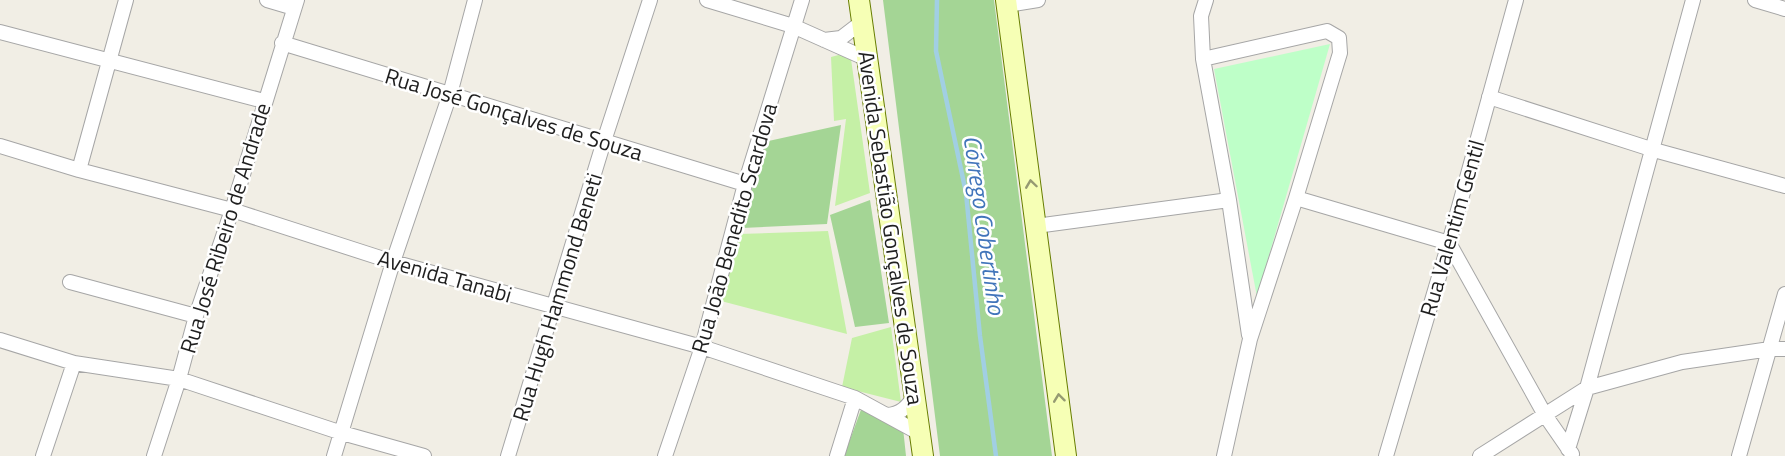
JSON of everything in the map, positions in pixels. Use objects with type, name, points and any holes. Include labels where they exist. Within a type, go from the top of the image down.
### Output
[{"type":"main road","name":"Avenida Sebastião Gonçalves de Souza","points":[[859,0],[923,456]]},
{"type":"main road","points":[[1007,3],[1066,456]]},
{"type":"street","points":[[79,170],[126,0]]},
{"type":"street","points":[[267,0],[295,4]]},
{"type":"street","points":[[334,456],[393,262],[450,94],[475,0]]},
{"type":"street","name":"Rua Hugh Hammond Beneti","points":[[508,456],[604,141],[650,0]]},
{"type":"street","points":[[707,0],[793,26],[867,59]]},
{"type":"street","name":"Rua João Benedito Scardova","points":[[665,456],[702,347],[745,184],[802,0]]},
{"type":"street","points":[[1007,3],[1038,0]]},
{"type":"street","points":[[1206,0],[1201,16],[1203,59],[1229,200],[1250,339]]},
{"type":"street","name":"Rua Valentim Gentil","points":[[1386,456],[1449,243],[1516,0]]},
{"type":"street","points":[[1570,452],[1693,0]]},
{"type":"street","points":[[1755,0],[1785,9]]},
{"type":"street","name":"Rua José Ribeiro de Andrade","points":[[154,456],[295,4]]},
{"type":"street","points":[[824,40],[841,38],[862,21]]},
{"type":"street","points":[[1203,59],[1327,31],[1339,38],[1340,53],[1250,339],[1224,456]]},
{"type":"street","points":[[0,32],[264,101]]},
{"type":"street","name":"Rua José Gonçalves de Souza","points":[[282,43],[745,184]]},
{"type":"street","points":[[1489,97],[1654,150],[1785,186]]},
{"type":"street","name":"Avenida Tanabi","points":[[0,146],[79,170],[231,210],[393,262],[702,347],[855,398],[921,434]]},
{"type":"street","points":[[1296,198],[1449,243],[1545,415],[1570,452]]},
{"type":"street","points":[[1036,226],[1229,200]]},
{"type":"street","points":[[70,282],[196,316]]},
{"type":"street","points":[[1739,456],[1785,294]]},
{"type":"street","points":[[0,340],[74,363],[179,379],[342,433],[424,456]]},
{"type":"street","points":[[1480,456],[1587,388],[1682,362],[1770,349],[1785,349]]},
{"type":"street","points":[[42,456],[74,363]]},
{"type":"street","points":[[887,416],[897,414],[907,407],[915,396]]},
{"type":"street","points":[[837,456],[855,398]]},
{"type":"green space","points":[[883,0],[994,0],[1052,456],[940,456]]},
{"type":"green space","points":[[1330,44],[1257,297],[1214,69]]},
{"type":"green space","points":[[850,52],[870,193],[835,206],[846,119],[834,121],[831,57]]},
{"type":"green space","points":[[841,125],[827,224],[742,228],[764,142]]},
{"type":"green space","points":[[870,200],[889,323],[855,327],[830,215]]},
{"type":"green space","points":[[828,231],[847,334],[721,301],[739,234]]},
{"type":"green space","points":[[891,327],[901,402],[842,387],[852,338]]},
{"type":"green space","points":[[862,407],[903,428],[906,456],[844,456]]},
{"type":"waterway","name":"Córrego Cobertinho","points":[[937,0],[936,51],[966,193],[980,336],[996,456]]}]
